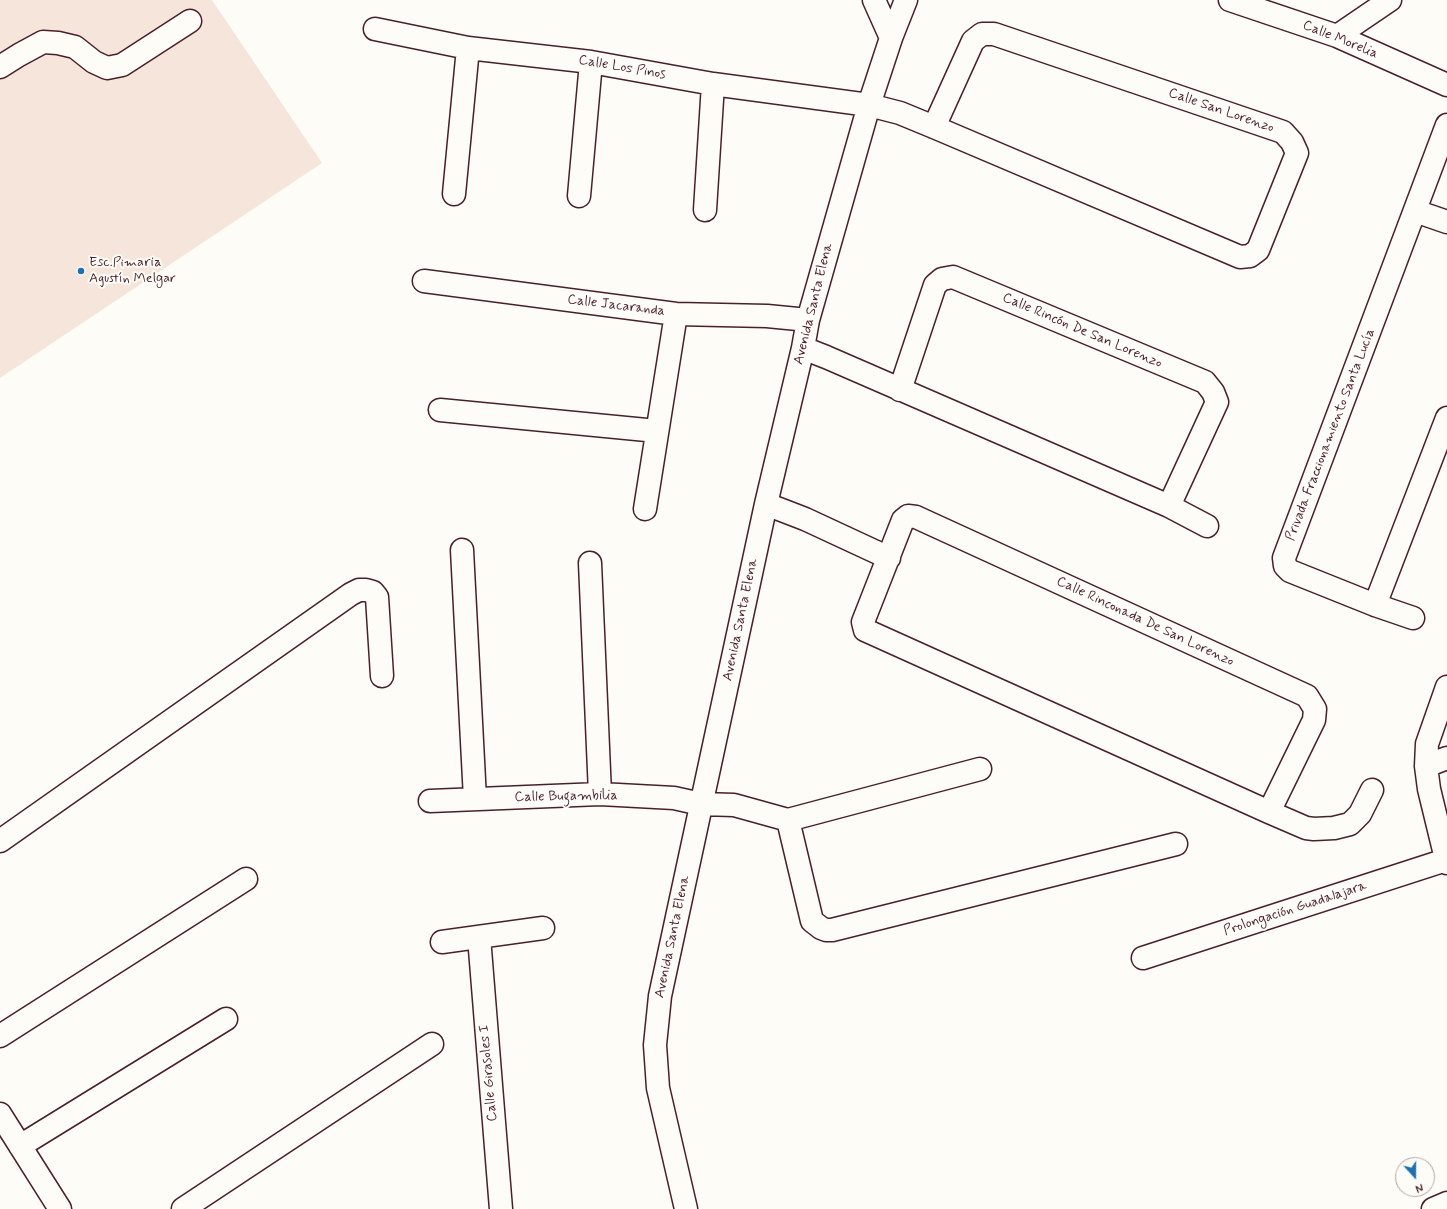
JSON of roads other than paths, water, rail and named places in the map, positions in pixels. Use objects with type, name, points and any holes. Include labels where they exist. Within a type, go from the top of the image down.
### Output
[{"type":"street","points":[[874,0],[891,38]]},
{"type":"street","name":"Avenida Santa Elena","points":[[686,1209],[658,1088],[655,1045],[660,996],[766,504],[803,348],[808,320],[869,105],[891,38],[906,0]]},
{"type":"street","name":"Calle Morelia","points":[[1230,0],[1337,36],[1447,85]]},
{"type":"street","points":[[1337,36],[1390,0]]},
{"type":"street","points":[[0,67],[43,42],[58,42],[75,48],[94,62],[108,68],[122,65],[190,21]]},
{"type":"street","name":"Calle Los Pinos","points":[[375,29],[468,48],[592,62],[713,84],[869,105]]},
{"type":"street","name":"Calle San Lorenzo","points":[[869,105],[900,113],[1240,257],[1250,256],[1258,250],[1297,153],[1292,142],[1283,132],[994,34],[982,34],[973,41],[934,127]]},
{"type":"street","points":[[454,194],[468,48]]},
{"type":"street","points":[[579,196],[592,62]]},
{"type":"street","points":[[705,210],[713,84]]},
{"type":"street","name":"Privada Fraccionamiento Santa Lucía","points":[[1413,618],[1375,605],[1290,571],[1285,566],[1284,558],[1447,125]]},
{"type":"street","points":[[1415,211],[1447,222]]},
{"type":"street","name":"Calle Rincón De San Lorenzo","points":[[900,390],[935,285],[942,278],[953,277],[1205,382],[1213,392],[1217,402],[1169,506]]},
{"type":"street","name":"Calle Jacaranda","points":[[424,281],[676,314],[767,316],[808,320]]},
{"type":"street","points":[[645,508],[676,314]]},
{"type":"street","points":[[803,348],[1169,506],[1207,526]]},
{"type":"street","points":[[440,410],[658,431]]},
{"type":"street","points":[[1375,605],[1447,418]]},
{"type":"street","points":[[766,504],[805,519],[889,558]]},
{"type":"street","name":"Calle Rinconada De San Lorenzo","points":[[1269,812],[1314,720],[1315,709],[1306,696],[916,517],[908,516],[904,520],[863,622],[865,630],[1269,812],[1306,828],[1334,828],[1350,824],[1360,814],[1372,790]]},
{"type":"street","points":[[462,550],[475,800]]},
{"type":"street","points":[[590,563],[600,794]]},
{"type":"street","points":[[0,841],[345,598],[359,590],[373,592],[378,597],[382,676]]},
{"type":"street","points":[[1446,862],[1429,788],[1426,766],[1427,744],[1447,687]]},
{"type":"street","points":[[1426,766],[1447,758]]},
{"type":"street","points":[[980,769],[788,820],[812,921],[821,928],[832,930],[1176,844]]},
{"type":"street","name":"Calle Bugambilia","points":[[430,801],[600,794],[674,798],[701,804],[734,805],[788,820]]},
{"type":"street","name":"Prolongación Guadalajara","points":[[1143,958],[1446,862]]},
{"type":"street","points":[[0,1036],[246,879]]},
{"type":"street","points":[[442,942],[543,928]]},
{"type":"street","name":"Calle Girasoles I","points":[[478,937],[501,1209]]},
{"type":"street","points":[[20,1146],[226,1019]]},
{"type":"street","points":[[183,1209],[432,1044]]},
{"type":"street","points":[[0,1114],[60,1209]]},
{"type":"street","points":[[1433,1209],[1447,1203]]},
{"type":"place","name":"Esc.Pimaria Agustín Melgar","points":[[81,271]]}]
